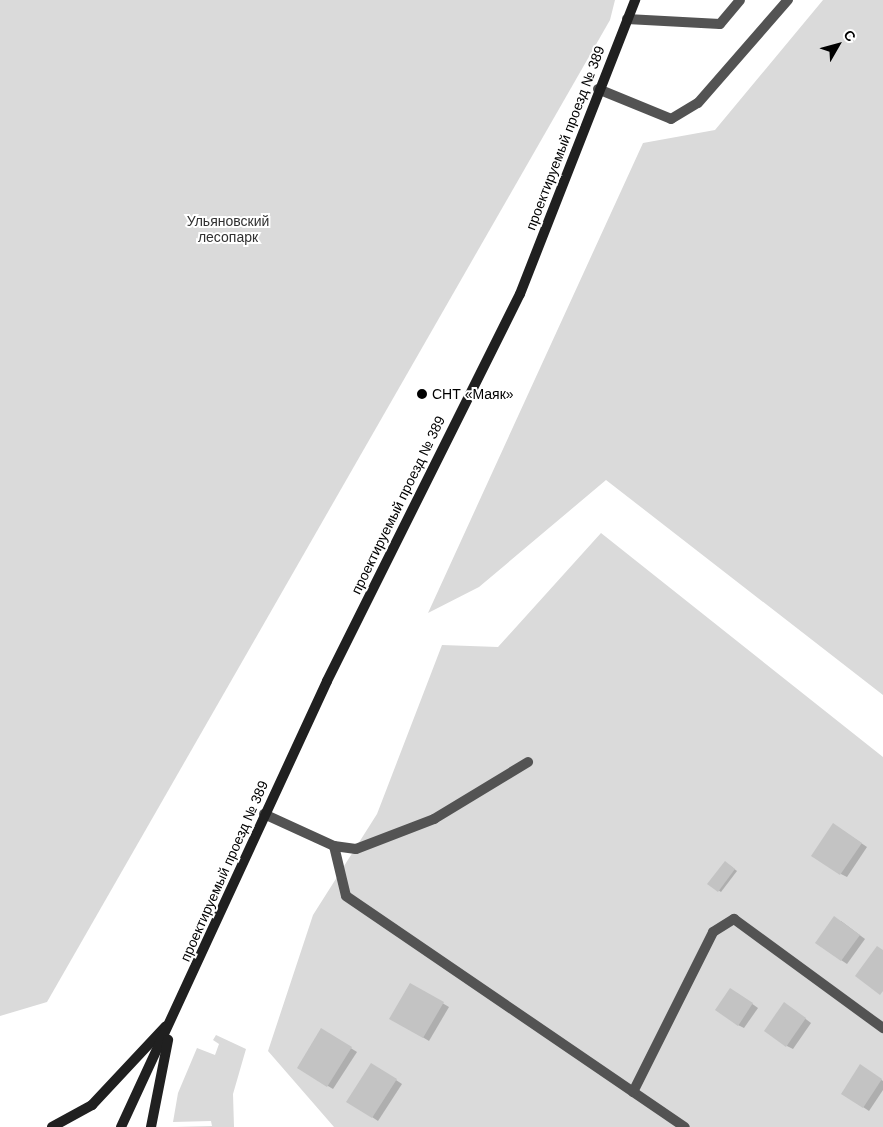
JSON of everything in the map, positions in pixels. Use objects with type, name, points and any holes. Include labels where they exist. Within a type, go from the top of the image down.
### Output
[{"type":"main road","name":"проектируемый проезд № 389","points":[[173,1018],[264,814],[331,672],[520,294],[598,89],[635,0]]},
{"type":"main road","points":[[52,1127],[92,1105],[173,1018]]},
{"type":"main road","points":[[121,1127],[173,1018]]},
{"type":"main road","points":[[151,1127],[156,1089],[173,1018]]},
{"type":"lane","points":[[627,19],[720,24],[740,0]]},
{"type":"lane","points":[[598,89],[671,119],[698,103],[788,0]]},
{"type":"lane","points":[[264,814],[334,846],[356,849],[434,819],[528,762]]},
{"type":"lane","points":[[334,846],[346,896],[686,1127]]},
{"type":"lane","points":[[633,1092],[713,932],[734,919],[883,1028]]},
{"type":"green space","name":"Ульяновский лесопарк","points":[[0,0],[615,0],[610,20],[47,1002],[0,1016]]},
{"type":"green space","points":[[823,0],[883,0],[883,695],[606,480],[479,587],[428,613],[643,143],[715,130]]},
{"type":"green space","points":[[601,533],[883,757],[883,1127],[334,1127],[268,1051],[313,915],[377,814],[442,645],[498,647]]},
{"type":"green space","points":[[216,1035],[246,1049],[233,1094],[234,1127],[175,1127],[212,1126],[211,1121],[173,1122],[178,1093],[197,1048],[215,1055],[219,1044],[213,1040]]},
{"type":"building","points":[[833,823],[862,843],[840,875],[811,856]]},
{"type":"building","points":[[725,861],[735,869],[718,892],[707,884]]},
{"type":"building","points":[[834,916],[860,935],[841,961],[815,943]]},
{"type":"building","points":[[877,946],[883,950],[883,991],[880,995],[855,976]]},
{"type":"building","points":[[410,983],[444,1002],[423,1038],[389,1019]]},
{"type":"building","points":[[730,988],[753,1003],[738,1026],[715,1010]]},
{"type":"building","points":[[784,1002],[806,1018],[786,1047],[764,1031]]},
{"type":"building","points":[[321,1028],[352,1047],[327,1087],[297,1068]]},
{"type":"building","points":[[371,1063],[397,1079],[372,1118],[346,1102]]},
{"type":"building","points":[[860,1064],[882,1079],[863,1108],[841,1094]]},
{"type":"place","name":"СНТ «Маяк»","points":[[422,394]]}]
